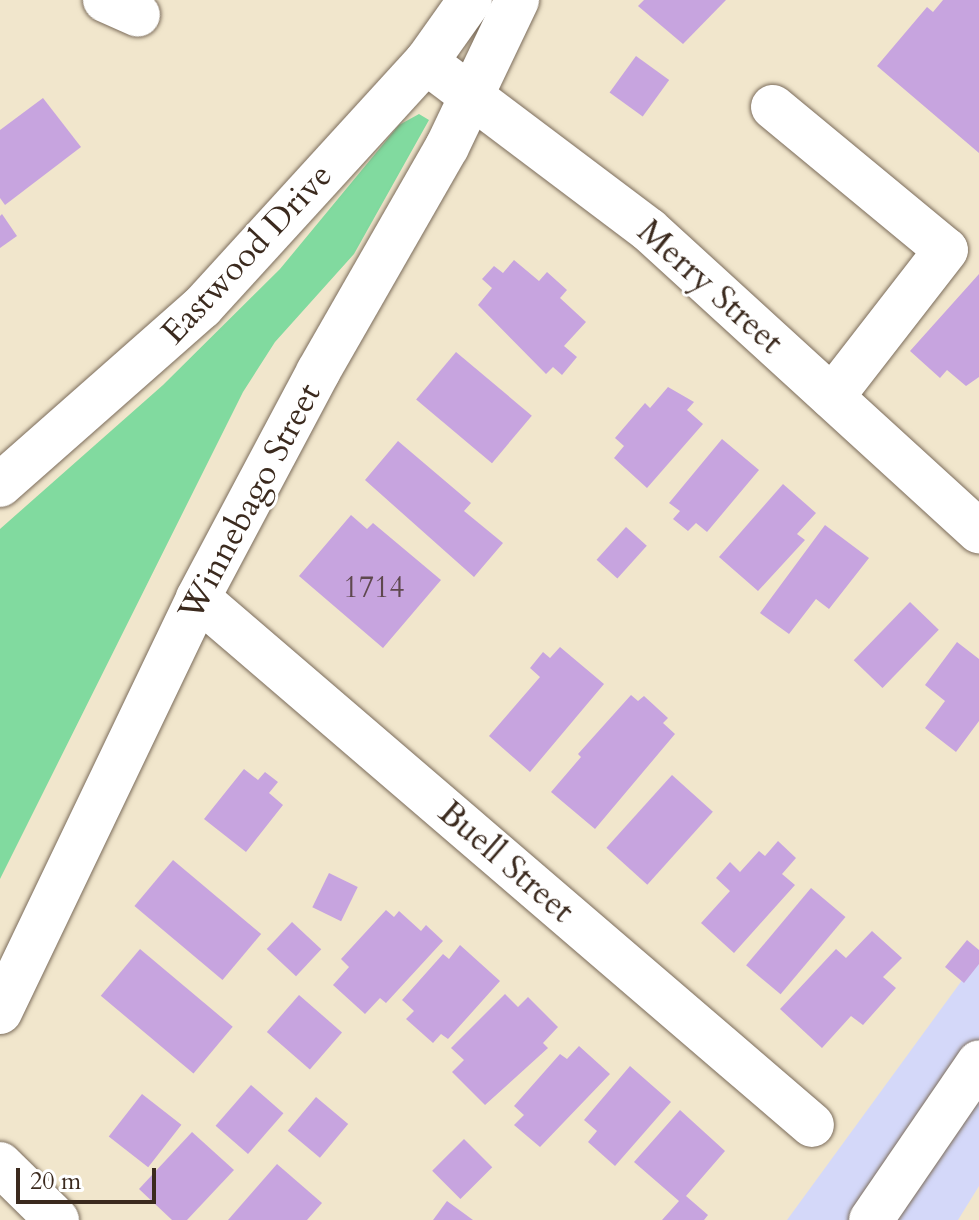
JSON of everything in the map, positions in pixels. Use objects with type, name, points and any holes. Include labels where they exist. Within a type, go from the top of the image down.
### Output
[{"type":"street","name":"Eastwood Drive","points":[[0,485],[202,307],[426,62],[470,0]]},
{"type":"street","name":"Winnebago Street","points":[[0,1012],[198,598],[318,372],[474,95],[517,0]]},
{"type":"street","name":"Merry Street","points":[[426,62],[474,95],[649,230],[979,531]]},
{"type":"street","points":[[773,107],[946,250],[832,397]]},
{"type":"street","name":"Buell Street","points":[[198,598],[812,1125]]},
{"type":"street","points":[[871,1220],[979,1062]]},
{"type":"street","points":[[0,1164],[57,1220]]},
{"type":"shaded area","points":[[979,957],[979,1186],[958,1220],[787,1220]]},
{"type":"green space","points":[[419,114],[429,120],[354,254],[275,342],[243,392],[0,879],[0,529],[163,385],[280,269],[399,125]]},
{"type":"building","points":[[644,0],[726,0],[683,44],[638,6]]},
{"type":"building","points":[[943,0],[979,0],[979,153],[877,66],[927,7],[933,12]]},
{"type":"building","points":[[636,56],[669,80],[643,117],[610,92]]},
{"type":"building","points":[[43,98],[81,147],[5,205],[0,198],[0,130]]},
{"type":"building","points":[[2,214],[17,236],[0,248],[0,216]]},
{"type":"building","points":[[514,260],[539,281],[547,272],[567,290],[560,298],[586,322],[564,346],[577,357],[562,375],[553,367],[546,374],[478,305],[492,288],[482,279],[494,266],[503,273]]},
{"type":"building","points":[[979,274],[979,377],[966,386],[947,370],[940,378],[910,351]]},
{"type":"building","points":[[456,352],[532,416],[492,463],[416,399]]},
{"type":"building","points":[[668,387],[694,402],[687,410],[703,424],[647,488],[614,458],[624,446],[615,438],[645,403],[650,408]]},
{"type":"building","points":[[722,439],[759,470],[707,532],[696,523],[688,531],[673,519],[680,511],[669,503]]},
{"type":"building","points":[[398,441],[471,503],[464,511],[503,543],[474,577],[365,480]]},
{"type":"building","points":[[783,484],[816,513],[797,534],[805,540],[758,591],[719,557]]},
{"type":"building","points":[[351,515],[367,529],[373,523],[441,580],[383,648],[299,576]]},
{"type":"building","points":[[825,525],[869,558],[829,609],[816,599],[789,634],[760,613]]},
{"type":"building","points":[[626,527],[647,546],[617,578],[597,560]]},
{"type":"building","points":[[910,602],[939,630],[883,688],[854,660]]},
{"type":"building","points":[[957,642],[979,659],[979,721],[956,752],[925,728],[945,701],[925,685]]},
{"type":"building","points":[[560,647],[604,684],[530,772],[489,736],[540,677],[530,668],[543,652],[550,658]]},
{"type":"building","points":[[631,695],[638,701],[644,696],[668,718],[663,723],[675,734],[595,829],[551,792],[581,757],[578,754]]},
{"type":"building","points":[[244,769],[258,780],[265,772],[278,782],[269,793],[283,805],[246,852],[204,819]]},
{"type":"building","points":[[672,775],[713,812],[647,885],[606,848]]},
{"type":"building","points":[[778,841],[796,858],[782,874],[795,885],[734,953],[701,923],[730,891],[716,878],[730,862],[740,872],[759,851],[765,856]]},
{"type":"building","points":[[173,860],[261,934],[223,980],[134,906]]},
{"type":"building","points":[[329,873],[358,887],[341,921],[312,907]]},
{"type":"building","points":[[811,888],[845,917],[781,994],[746,965]]},
{"type":"building","points":[[386,910],[394,917],[399,911],[421,931],[426,925],[443,941],[386,1003],[380,998],[365,1014],[333,985],[349,967],[341,959]]},
{"type":"building","points":[[292,922],[321,949],[296,976],[267,949]]},
{"type":"building","points":[[872,931],[902,958],[883,977],[896,988],[863,1025],[851,1016],[822,1048],[780,1009],[836,949],[846,958]]},
{"type":"building","points":[[967,940],[979,950],[979,964],[964,983],[945,967]]},
{"type":"building","points":[[460,945],[500,981],[448,1039],[441,1034],[433,1043],[406,1019],[414,1011],[402,1000],[443,954],[449,959]]},
{"type":"building","points":[[140,949],[233,1027],[193,1074],[101,996]]},
{"type":"building","points":[[505,994],[518,1007],[528,997],[558,1027],[543,1043],[548,1048],[485,1105],[452,1072],[464,1060],[451,1048]]},
{"type":"building","points":[[299,995],[342,1032],[310,1069],[267,1032]]},
{"type":"building","points":[[579,1046],[610,1074],[540,1147],[514,1125],[524,1115],[514,1106],[560,1054],[567,1059]]},
{"type":"building","points":[[630,1066],[671,1102],[615,1166],[588,1142],[597,1131],[584,1120]]},
{"type":"building","points":[[251,1085],[283,1113],[248,1154],[216,1126]]},
{"type":"building","points":[[142,1094],[181,1125],[148,1167],[109,1137]]},
{"type":"building","points":[[316,1097],[348,1124],[320,1158],[288,1131]]},
{"type":"building","points":[[680,1110],[725,1151],[686,1196],[708,1215],[704,1220],[662,1220],[679,1201],[634,1162]]},
{"type":"building","points":[[192,1132],[234,1170],[187,1220],[172,1220],[139,1189]]},
{"type":"building","points":[[464,1139],[492,1167],[460,1199],[432,1171]]},
{"type":"building","points":[[277,1164],[322,1203],[307,1220],[228,1220]]},
{"type":"building","points":[[447,1201],[473,1220],[433,1220]]}]
